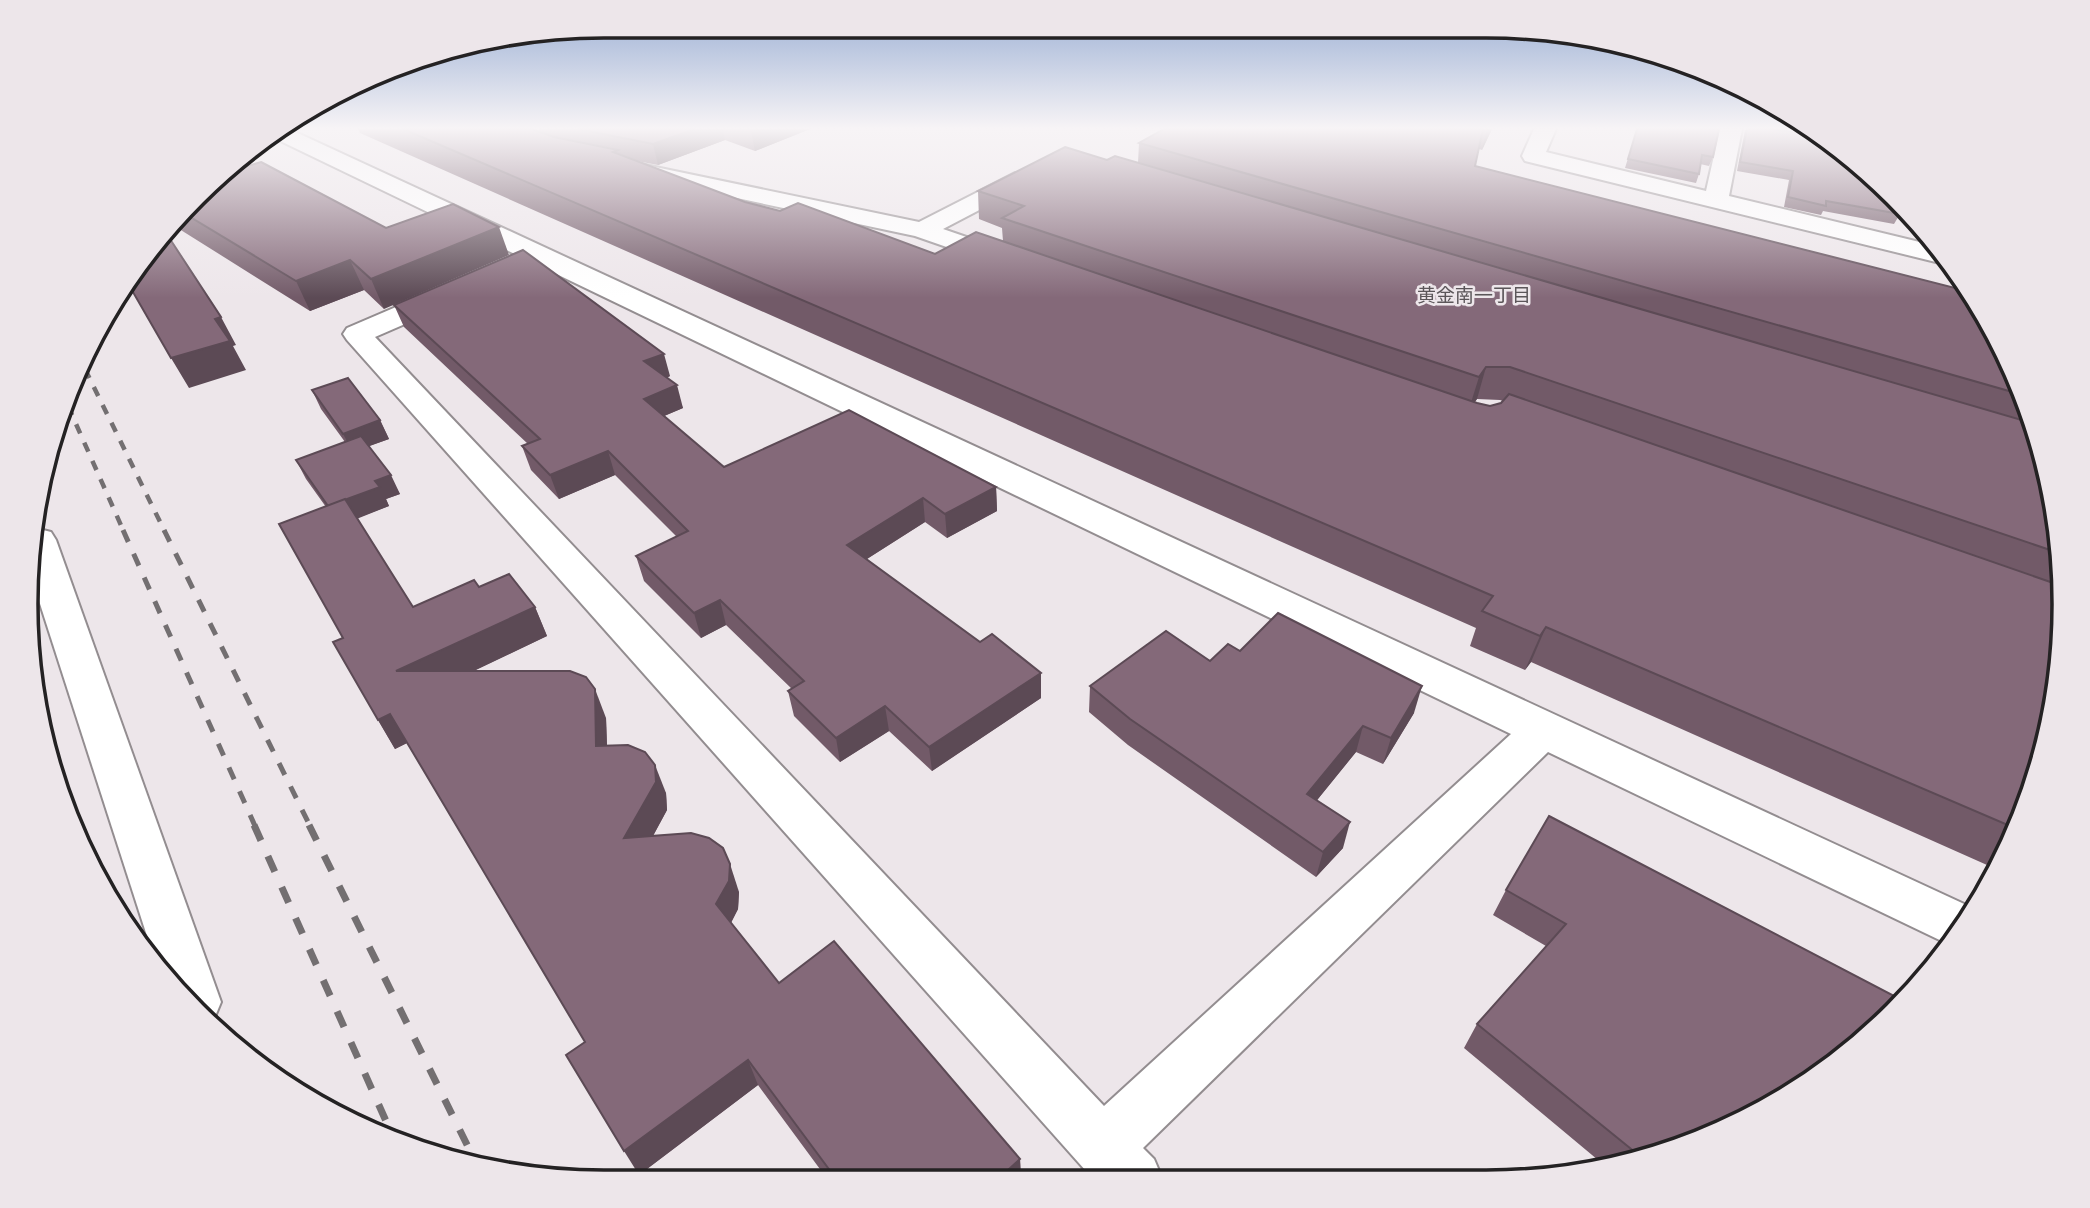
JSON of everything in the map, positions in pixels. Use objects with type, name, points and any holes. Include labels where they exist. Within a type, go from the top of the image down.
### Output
[{"type":"street","points":[[392,185],[1546,728],[1953,923]]},
{"type":"street","points":[[712,185],[922,230],[1039,271]]},
{"type":"street","points":[[922,230],[1009,185]]},
{"type":"street","points":[[1652,185],[1926,250]]},
{"type":"street","points":[[1716,201],[1719,185]]},
{"type":"street","points":[[540,255],[357,334],[1118,1164],[1546,728]]},
{"type":"street","points":[[41,556],[191,990]]},
{"type":"building","points":[[224,185],[305,185],[386,228],[453,204],[499,227],[371,279],[350,260],[296,281],[191,218]]},
{"type":"building","points":[[535,185],[701,185],[745,202],[780,211],[798,203],[935,254],[976,232],[1477,403],[1490,406],[1501,403],[1509,394],[2051,582],[2050,641],[2041,714],[2021,786],[2008,820],[2006,824],[1546,627],[1540,636],[1482,611],[1493,596]]},
{"type":"building","points":[[989,185],[1216,185],[2020,420],[2041,494],[2049,549],[1510,367],[1486,367],[1479,377],[1002,218],[1024,206],[978,191]]},
{"type":"building","points":[[1288,185],[1551,185],[1954,288],[1976,321],[2009,391]]},
{"type":"building","points":[[1790,185],[1866,185],[1894,213],[1826,201],[1826,206],[1788,197]]},
{"type":"building","points":[[171,241],[221,317],[215,319],[230,341],[171,358],[133,292]]},
{"type":"building","points":[[523,250],[664,354],[644,361],[677,385],[644,399],[724,467],[849,410],[996,487],[945,514],[923,498],[847,545],[980,642],[992,634],[1041,673],[929,747],[885,706],[836,738],[788,691],[804,681],[720,600],[694,613],[636,556],[688,531],[608,451],[550,475],[522,446],[540,439],[394,305]]},
{"type":"building","points":[[348,378],[380,420],[343,434],[312,390]]},
{"type":"building","points":[[361,436],[391,475],[375,481],[380,487],[328,506],[296,460]]},
{"type":"building","points":[[345,499],[413,607],[474,580],[479,587],[509,574],[535,607],[396,671],[570,671],[586,677],[595,689],[596,746],[628,745],[645,752],[655,765],[656,782],[624,838],[691,833],[709,838],[723,848],[730,864],[729,881],[716,904],[779,983],[834,941],[1020,1159],[1008,1170],[830,1170],[748,1060],[624,1151],[566,1055],[585,1042],[390,714],[378,720],[333,642],[343,638],[279,524]]},
{"type":"building","points":[[1278,613],[1422,686],[1391,738],[1363,726],[1307,794],[1350,822],[1323,852],[1130,719],[1090,686],[1166,631],[1210,661],[1228,644],[1240,651]]},
{"type":"building","points":[[1549,816],[1894,996],[1830,1053],[1769,1094],[1702,1126],[1632,1150],[1477,1024],[1566,924],[1506,890]]},
{"type":"railway","points":[[88,375],[165,532]]},
{"type":"railway","points":[[72,415],[124,532]]},
{"type":"railway","points":[[123,530],[255,826]]},
{"type":"railway","points":[[164,530],[310,826]]},
{"type":"railway","points":[[254,825],[388,1126]]},
{"type":"railway","points":[[309,825],[471,1153]]},
{"type":"district","name":"黄金南一丁目","points":[[1474,296]]}]
